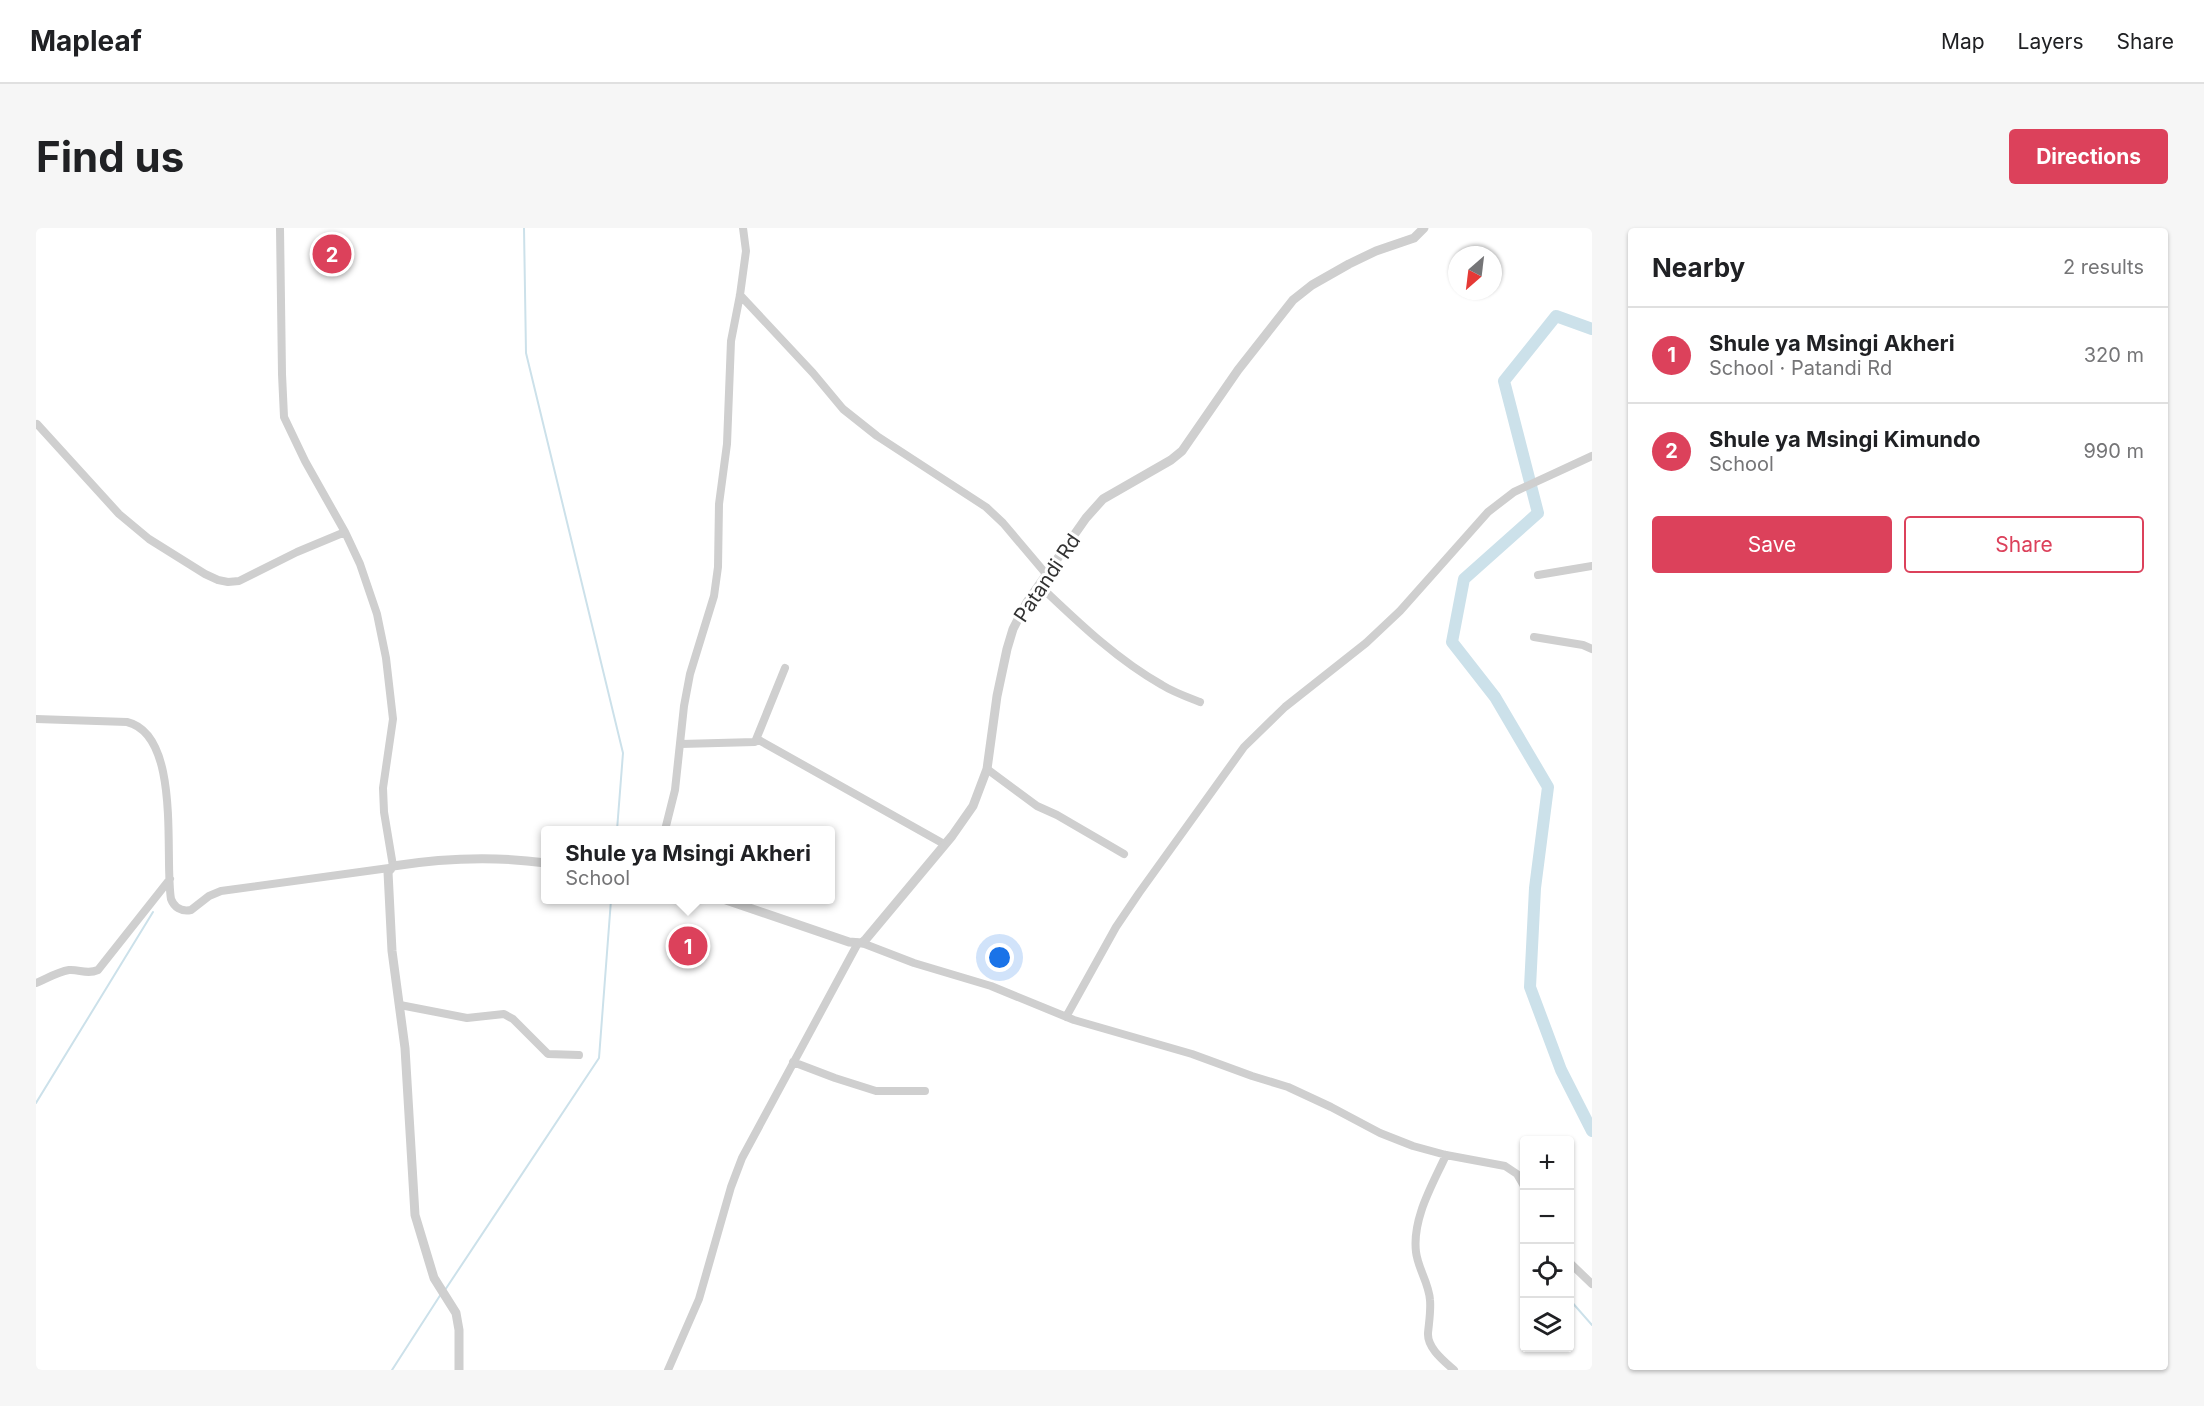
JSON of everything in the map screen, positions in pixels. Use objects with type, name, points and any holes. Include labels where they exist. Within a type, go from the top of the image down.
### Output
[{"type":"street","points":[[280,228],[284,417],[314,479],[345,532],[369,587],[390,684],[393,719],[383,788],[391,867],[388,879],[388,904],[405,1048],[415,1215],[434,1278],[456,1313],[459,1330],[459,1370]]},
{"type":"street","points":[[666,826],[675,790],[684,706],[690,674],[714,596],[718,567],[719,504],[727,444],[730,341],[746,251],[743,228]]},
{"type":"street","name":"Patandi Rd","points":[[860,943],[875,930],[973,806],[987,769],[998,696],[1010,640],[1022,610],[1086,518],[1103,499],[1171,460],[1182,451],[1238,370],[1293,300],[1312,285],[1349,264],[1376,251],[1414,238],[1424,228]]},
{"type":"street","points":[[740,295],[813,373],[843,409],[877,436],[992,512],[1047,575]]},
{"type":"street","points":[[37,424],[119,514],[149,539],[205,574],[219,580],[239,581],[345,532]]},
{"type":"street","points":[[1066,1017],[1116,927],[1244,747],[1285,707],[1366,643],[1400,611],[1488,512],[1514,492],[1592,456]]},
{"type":"street","points":[[1538,575],[1592,566]]},
{"type":"street","points":[[1040,585],[1087,630],[1136,669],[1163,686],[1200,702]]},
{"type":"street","points":[[1534,637],[1583,645],[1592,649]]},
{"type":"street","points":[[681,744],[752,743],[757,739],[785,668]]},
{"type":"street","points":[[36,719],[128,722],[146,732],[156,749],[163,775],[169,828],[173,904],[185,911],[221,891],[434,861],[502,859],[541,863]]},
{"type":"street","points":[[757,739],[944,844]]},
{"type":"street","points":[[987,769],[1036,806],[1057,815],[1124,854]]},
{"type":"street","points":[[36,984],[70,970],[87,973],[98,970],[170,879]]},
{"type":"street","points":[[738,904],[830,936],[860,943],[914,963],[991,986],[1066,1017],[1192,1054],[1238,1072],[1288,1087],[1391,1138],[1446,1155],[1505,1166],[1517,1174],[1520,1179]]},
{"type":"street","points":[[668,1370],[702,1291],[738,1167],[760,1120],[860,943]]},
{"type":"street","points":[[400,1005],[467,1018],[504,1014],[513,1019],[548,1054],[579,1055]]},
{"type":"street","points":[[793,1062],[876,1091],[925,1091]]},
{"type":"street","points":[[1446,1155],[1429,1192],[1415,1236],[1419,1267],[1431,1302],[1429,1340],[1437,1353],[1454,1370]]},
{"type":"street","points":[[1574,1268],[1592,1284]]},
{"type":"waterway","points":[[524,228],[526,353],[623,753],[617,826]]},
{"type":"waterway","points":[[1592,329],[1556,316],[1504,381],[1538,513],[1464,579],[1452,642],[1495,697],[1548,787],[1535,888],[1530,987],[1561,1070],[1592,1131]]},
{"type":"waterway","points":[[445,1290],[599,1058],[611,904]]},
{"type":"waterway","points":[[36,1103],[153,912]]},
{"type":"waterway","points":[[392,1370],[441,1294]]},
{"type":"waterway","points":[[1574,1305],[1592,1325]]},
{"type":"place","name":"Shule ya Msingi Kimundo","points":[[332,254]]},
{"type":"place","name":"Shule ya Msingi Akheri","points":[[688,946]]}]
